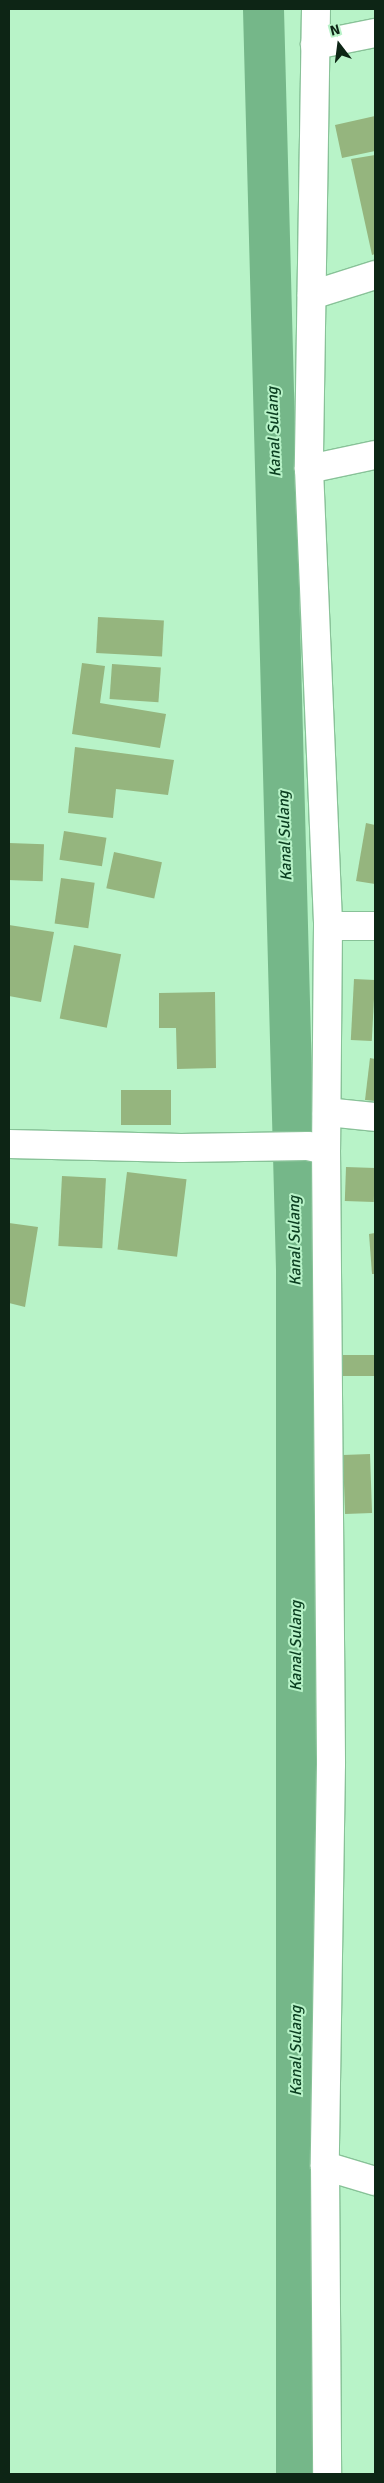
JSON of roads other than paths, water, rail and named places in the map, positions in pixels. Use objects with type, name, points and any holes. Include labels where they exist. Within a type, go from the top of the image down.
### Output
[{"type":"street","points":[[316,9],[309,469],[328,926],[327,1112],[317,1148],[331,1764],[325,2166],[327,2474]]},
{"type":"street","points":[[316,46],[375,34]]},
{"type":"street","points":[[312,295],[375,275]]},
{"type":"street","points":[[309,469],[375,455]]},
{"type":"street","points":[[328,926],[375,926]]},
{"type":"street","points":[[327,1112],[375,1118]]},
{"type":"street","points":[[9,1144],[317,1148]]},
{"type":"street","points":[[325,2166],[375,2181]]},
{"type":"waterway","name":"Kanal Sulang","points":[[263,9],[296,1272],[296,2474]]}]
